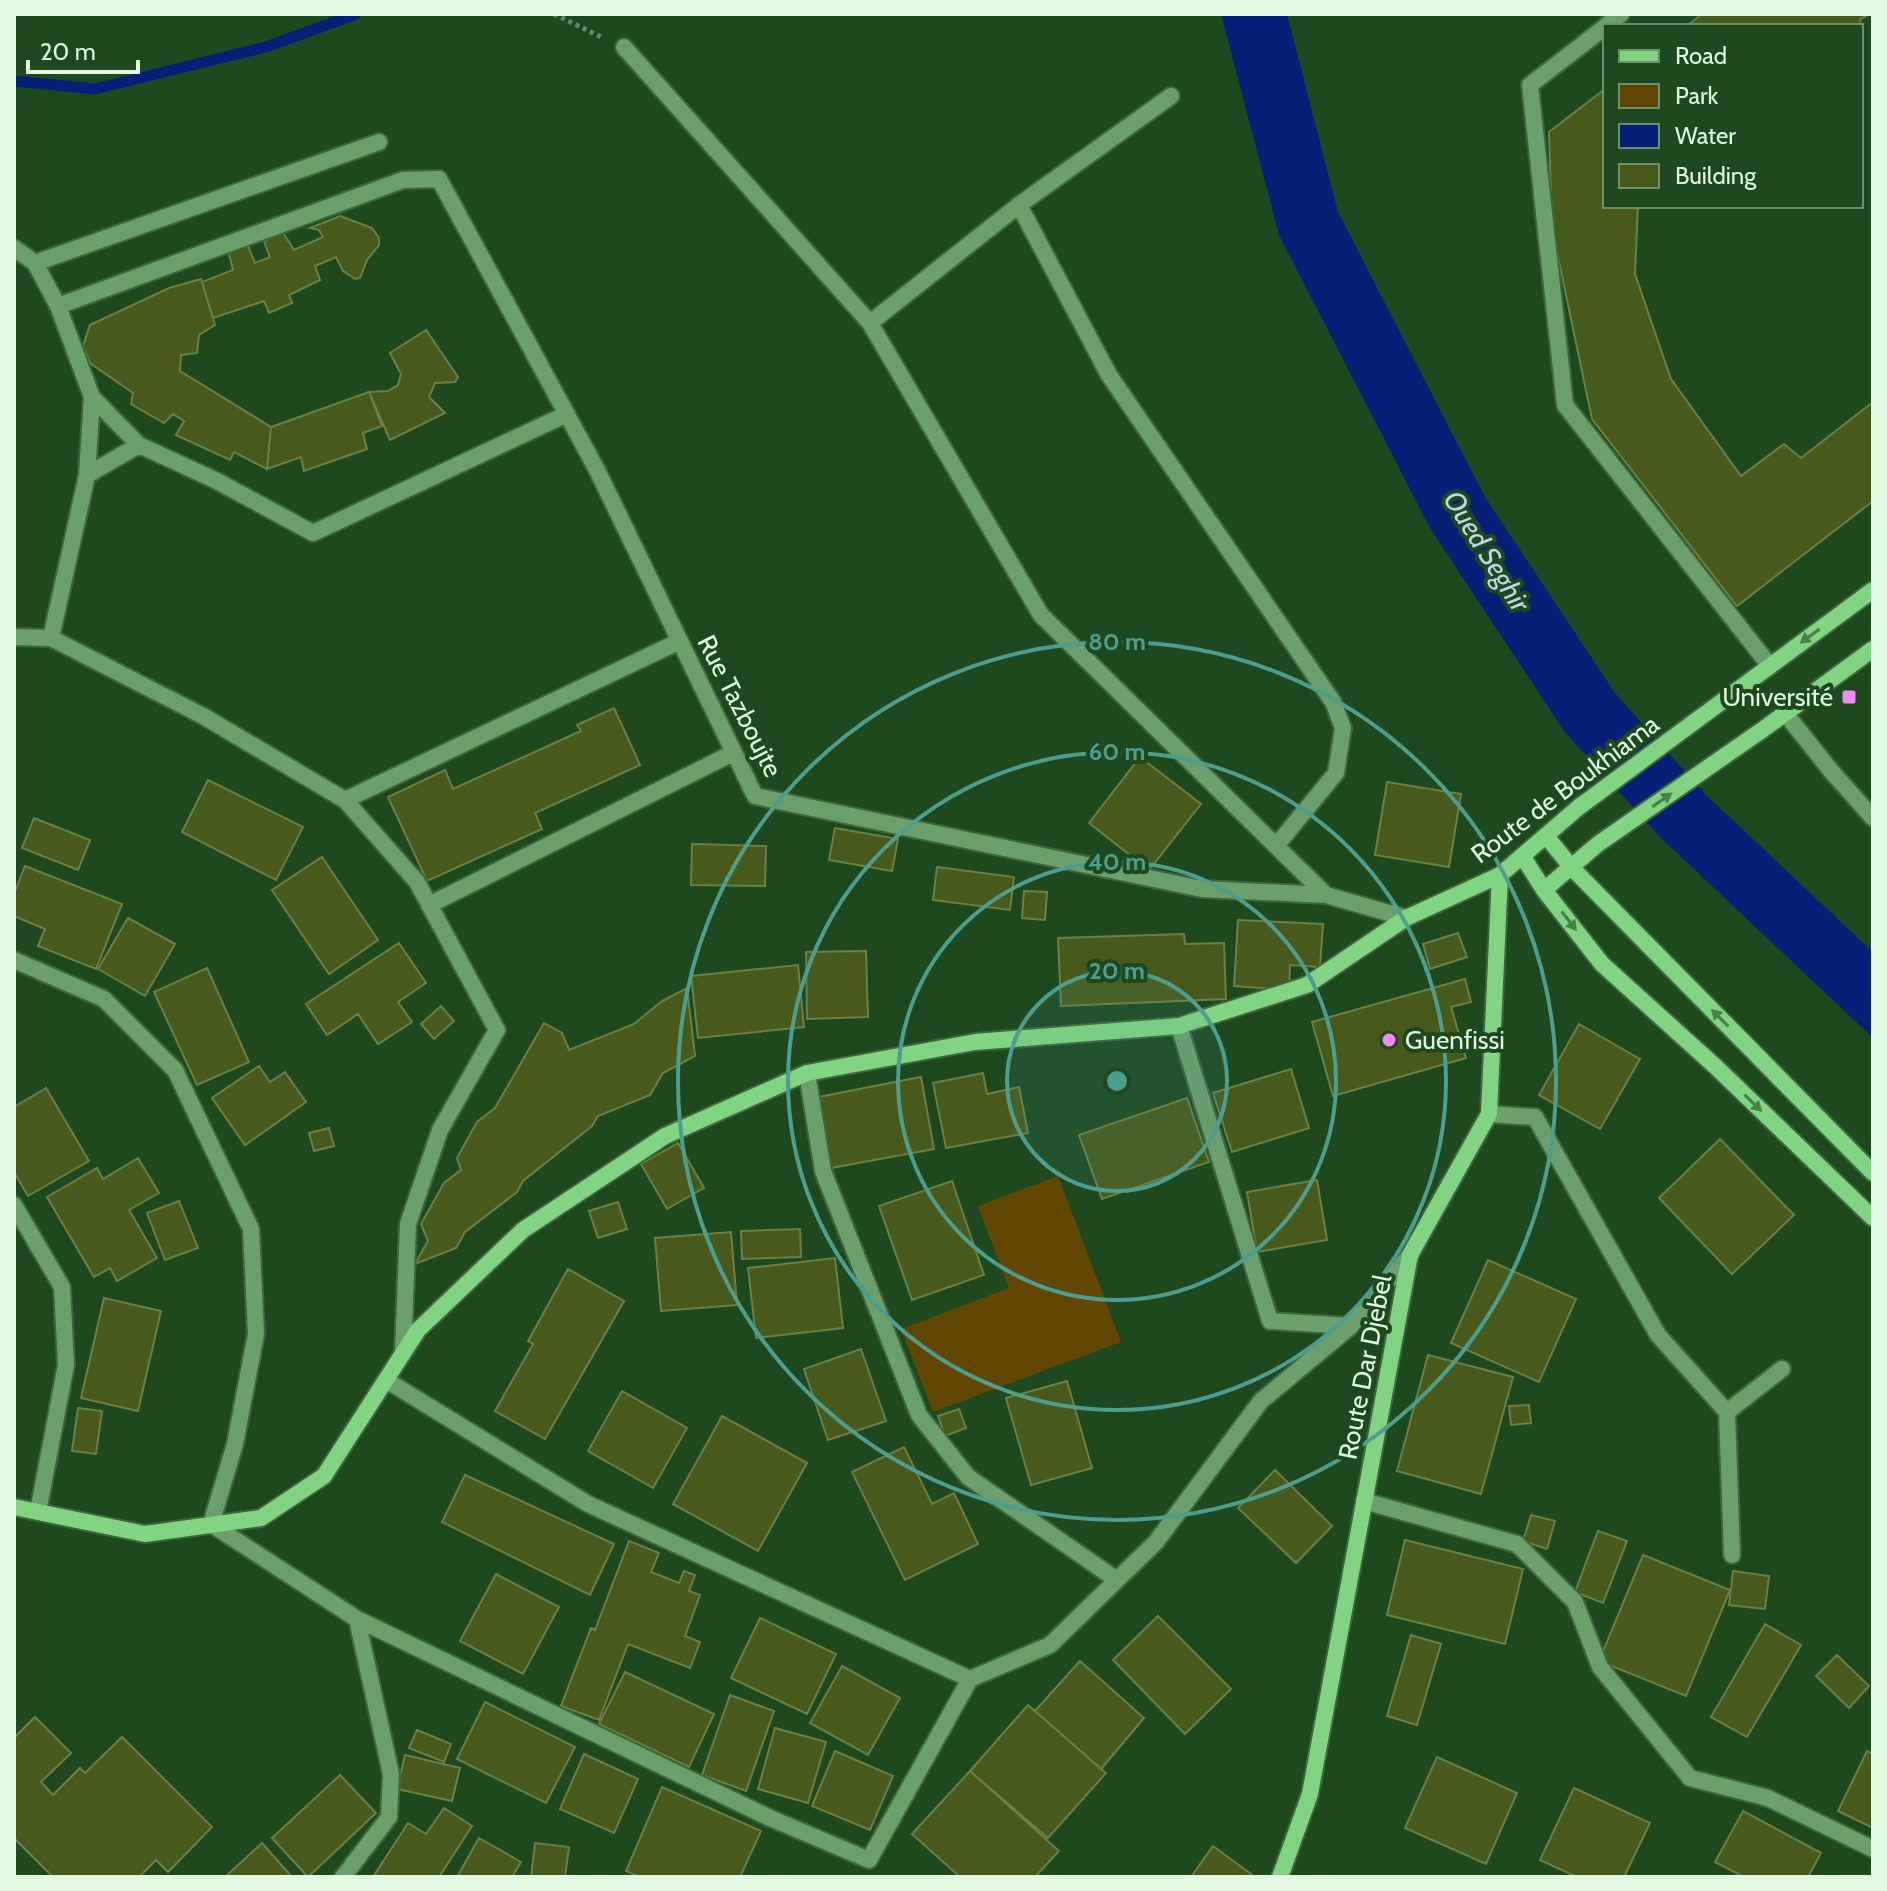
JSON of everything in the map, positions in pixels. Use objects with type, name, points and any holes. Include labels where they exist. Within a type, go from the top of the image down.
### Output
[{"type":"street","points":[[1603,28],[1530,85],[1565,405],[1770,666]]},
{"type":"street","points":[[624,47],[870,323],[1041,615],[1326,895]]},
{"type":"street","points":[[870,323],[1019,205],[1171,96]]},
{"type":"street","points":[[35,263],[379,142]]},
{"type":"street","name":"Rue Tazboujte","points":[[58,306],[403,180],[439,179],[597,470],[755,796],[1202,889],[1326,895],[1406,918]]},
{"type":"street","points":[[1019,205],[1109,375],[1333,702],[1343,728],[1336,773],[1276,846]]},
{"type":"street","points":[[14,248],[35,263],[58,306],[92,397],[139,445],[215,480],[313,533],[567,414]]},
{"type":"street","points":[[51,638],[87,475],[92,397]]},
{"type":"street","points":[[87,475],[139,445]]},
{"type":"street","name":"Route de Boukhiama","points":[[14,1507],[145,1534],[261,1518],[324,1476],[418,1330],[523,1230],[665,1136],[807,1073],[975,1042],[1179,1026],[1307,985],[1406,918],[1500,875],[1579,807],[1873,590]]},
{"type":"street","points":[[14,637],[51,638],[203,716],[345,800],[417,882],[497,1030],[440,1130],[408,1224],[403,1353]]},
{"type":"street","points":[[345,800],[680,641]]},
{"type":"street","points":[[1544,890],[1598,844],[1873,649]]},
{"type":"street","points":[[1785,713],[1873,818]]},
{"type":"street","points":[[429,905],[733,753]]},
{"type":"street","points":[[1547,837],[1572,868],[1873,1173]]},
{"type":"street","points":[[1523,857],[1544,890],[1602,964],[1716,1067],[1873,1218]]},
{"type":"street","name":"Route Dar Djebel","points":[[1280,1877],[1310,1794],[1410,1255],[1489,1114],[1500,875]]},
{"type":"street","points":[[14,960],[104,999],[175,1070],[251,1229],[256,1334],[235,1444],[211,1524],[357,1619],[770,1818],[869,1860],[970,1679],[1050,1645],[1156,1542],[1261,1401],[1351,1326],[1410,1255]]},
{"type":"street","points":[[1179,1026],[1270,1321],[1351,1326]]},
{"type":"street","points":[[807,1073],[823,1171],[919,1415],[968,1477],[1117,1580]]},
{"type":"street","points":[[1489,1114],[1535,1117],[1658,1335],[1727,1412],[1732,1555]]},
{"type":"street","points":[[14,1205],[62,1287],[66,1365],[38,1512]]},
{"type":"street","points":[[1727,1412],[1782,1369]]},
{"type":"street","points":[[386,1380],[588,1504],[970,1679]]},
{"type":"street","points":[[1364,1501],[1517,1544],[1575,1602],[1600,1667],[1690,1778],[1768,1798],[1873,1849]]},
{"type":"street","points":[[343,1877],[389,1817],[391,1774],[357,1619]]},
{"type":"path","points":[[554,14],[624,47]]},
{"type":"green space","points":[[1058,1176],[1121,1342],[933,1412],[901,1329],[1009,1288],[978,1206]]},
{"type":"water","name":"Oued Seghir","points":[[1221,14],[1287,14],[1338,212],[1485,497],[1615,693],[1705,794],[1873,952],[1873,1038],[1660,837],[1564,731],[1430,528],[1279,235]]},
{"type":"building","points":[[1702,14],[1870,14],[1860,19],[1861,24],[1690,24]]},
{"type":"building","points":[[1603,91],[1603,208],[1638,208],[1635,274],[1671,379],[1741,476],[1784,444],[1801,458],[1873,402],[1873,501],[1737,606],[1592,419],[1552,228],[1549,132]]},
{"type":"building","points":[[340,216],[372,228],[379,238],[379,245],[367,260],[360,278],[355,279],[343,271],[336,257],[315,266],[320,280],[289,295],[292,303],[269,313],[264,301],[213,318],[202,282],[233,270],[229,254],[235,249],[248,246],[255,263],[270,257],[264,241],[284,234],[294,250],[323,237],[319,230],[310,228]]},
{"type":"building","points":[[201,279],[215,325],[199,335],[197,353],[181,355],[180,371],[271,427],[267,469],[234,452],[230,460],[176,435],[184,421],[173,414],[164,423],[131,404],[133,393],[90,363],[83,346],[90,325],[169,288]]},
{"type":"building","points":[[426,330],[458,377],[455,382],[435,383],[429,397],[445,413],[390,440],[369,392],[388,391],[398,385],[401,374],[390,353]]},
{"type":"building","points":[[369,392],[382,426],[363,433],[367,449],[304,471],[301,457],[267,469],[271,427]]},
{"type":"building","points":[[614,708],[640,765],[535,813],[542,829],[427,881],[388,797],[445,770],[453,789],[581,731],[577,725]]},
{"type":"building","points":[[1140,757],[1201,804],[1149,870],[1089,823]]},
{"type":"building","points":[[208,780],[303,827],[276,880],[182,832]]},
{"type":"building","points":[[1387,782],[1461,794],[1449,867],[1375,855]]},
{"type":"building","points":[[34,818],[90,840],[78,870],[22,848]]},
{"type":"building","points":[[835,828],[898,839],[892,871],[829,860]]},
{"type":"building","points":[[692,844],[766,846],[765,886],[691,885]]},
{"type":"building","points":[[322,857],[378,940],[329,974],[272,890]]},
{"type":"building","points":[[25,866],[122,904],[96,969],[38,946],[45,929],[14,916],[14,894]]},
{"type":"building","points":[[937,867],[1014,877],[1010,910],[933,900]]},
{"type":"building","points":[[1024,891],[1047,892],[1045,920],[1022,918]]},
{"type":"building","points":[[128,918],[175,944],[145,996],[98,969]]},
{"type":"building","points":[[1238,920],[1323,924],[1320,967],[1290,965],[1289,990],[1234,986]]},
{"type":"building","points":[[1458,933],[1467,957],[1430,969],[1423,944]]},
{"type":"building","points":[[1184,934],[1185,944],[1224,943],[1226,999],[1061,1006],[1058,938]]},
{"type":"building","points":[[399,943],[426,983],[398,1002],[412,1022],[378,1044],[358,1014],[327,1035],[306,1004]]},
{"type":"building","points":[[866,951],[868,1017],[807,1019],[806,952]]},
{"type":"building","points":[[798,965],[804,1027],[698,1038],[691,976]]},
{"type":"building","points":[[207,968],[249,1062],[197,1085],[154,992]]},
{"type":"building","name":"Guenfissi","points":[[1465,979],[1471,1002],[1451,1007],[1466,1058],[1333,1096],[1312,1022]]},
{"type":"building","points":[[687,988],[695,1056],[663,1073],[650,1095],[598,1116],[592,1126],[523,1181],[517,1192],[465,1232],[456,1248],[415,1264],[428,1241],[421,1224],[444,1183],[461,1170],[457,1158],[477,1122],[495,1108],[544,1023],[562,1033],[569,1050],[634,1024],[662,1001]]},
{"type":"building","points":[[441,1006],[454,1021],[434,1039],[421,1024]]},
{"type":"building","points":[[1579,1024],[1640,1059],[1600,1129],[1539,1095]]},
{"type":"building","points":[[259,1066],[270,1082],[285,1072],[306,1102],[245,1145],[212,1098]]},
{"type":"building","points":[[1291,1069],[1309,1128],[1232,1152],[1213,1093]]},
{"type":"building","points":[[983,1073],[987,1094],[1019,1087],[1028,1133],[946,1148],[933,1083]]},
{"type":"building","points":[[921,1077],[934,1149],[831,1168],[818,1097]]},
{"type":"building","points":[[46,1088],[89,1161],[28,1196],[14,1172],[14,1107]]},
{"type":"building","points":[[1187,1098],[1209,1162],[1102,1199],[1079,1135]]},
{"type":"building","points":[[329,1128],[334,1146],[314,1151],[309,1133]]},
{"type":"building","points":[[1720,1139],[1794,1215],[1732,1274],[1659,1198]]},
{"type":"building","points":[[678,1143],[704,1188],[667,1209],[641,1164]]},
{"type":"building","points":[[138,1158],[159,1193],[129,1210],[157,1258],[117,1281],[110,1268],[94,1277],[47,1197],[97,1168],[103,1179]]},
{"type":"building","points":[[1317,1180],[1327,1240],[1257,1252],[1247,1192]]},
{"type":"building","points":[[952,1181],[984,1275],[912,1300],[879,1206]]},
{"type":"building","points":[[179,1201],[198,1248],[165,1260],[147,1213]]},
{"type":"building","points":[[618,1202],[627,1229],[598,1238],[589,1211]]},
{"type":"building","points":[[800,1229],[801,1257],[742,1259],[741,1231]]},
{"type":"building","points":[[731,1232],[737,1305],[661,1311],[655,1238]]},
{"type":"building","points":[[835,1258],[843,1328],[756,1338],[748,1268]]},
{"type":"building","points":[[1488,1260],[1576,1299],[1539,1382],[1451,1343]]},
{"type":"building","points":[[568,1269],[624,1301],[545,1439],[495,1411],[533,1344],[528,1341]]},
{"type":"building","points":[[104,1298],[161,1311],[138,1411],[81,1398]]},
{"type":"building","points":[[861,1349],[886,1421],[828,1440],[804,1369]]},
{"type":"building","points":[[1428,1355],[1513,1377],[1481,1494],[1397,1471]]},
{"type":"building","points":[[1067,1381],[1092,1468],[1031,1485],[1006,1398]]},
{"type":"building","points":[[622,1391],[687,1428],[653,1488],[588,1451]]},
{"type":"building","points":[[1529,1405],[1531,1423],[1511,1425],[1509,1406]]},
{"type":"building","points":[[78,1408],[102,1411],[96,1454],[72,1451]]},
{"type":"building","points":[[959,1409],[966,1428],[945,1436],[938,1416]]},
{"type":"building","points":[[722,1416],[807,1463],[758,1551],[673,1504]]},
{"type":"building","points":[[904,1447],[932,1504],[954,1493],[978,1544],[905,1580],[852,1472]]},
{"type":"building","points":[[1275,1470],[1332,1526],[1296,1563],[1238,1508]]},
{"type":"building","points":[[465,1475],[614,1544],[590,1595],[442,1522]]},
{"type":"building","points":[[1531,1515],[1555,1521],[1547,1549],[1523,1541]]},
{"type":"building","points":[[1598,1531],[1627,1541],[1603,1603],[1575,1592]]},
{"type":"building","points":[[1405,1540],[1523,1569],[1505,1644],[1387,1615]]},
{"type":"building","points":[[629,1541],[659,1553],[651,1572],[679,1583],[684,1571],[695,1575],[689,1591],[700,1595],[685,1636],[700,1642],[690,1668],[628,1644],[599,1720],[561,1706],[591,1628],[595,1630]]},
{"type":"building","points":[[1643,1555],[1730,1590],[1686,1696],[1599,1661]]},
{"type":"building","points":[[1733,1571],[1769,1576],[1765,1609],[1729,1605]]},
{"type":"building","points":[[496,1574],[559,1607],[523,1674],[460,1641]]},
{"type":"building","points":[[1158,1616],[1231,1689],[1185,1734],[1113,1660]]},
{"type":"building","points":[[760,1618],[836,1654],[807,1714],[731,1678]]},
{"type":"building","points":[[1765,1624],[1801,1645],[1747,1737],[1711,1717]]},
{"type":"building","points":[[1411,1635],[1441,1644],[1417,1725],[1387,1716]]},
{"type":"building","points":[[1837,1655],[1869,1686],[1849,1708],[1816,1676]]},
{"type":"building","points":[[1080,1661],[1144,1718],[1101,1769],[1035,1711]]},
{"type":"building","points":[[842,1666],[900,1698],[868,1755],[810,1723]]},
{"type":"building","points":[[625,1672],[714,1714],[689,1767],[599,1724]]},
{"type":"building","points":[[730,1695],[774,1711],[746,1791],[702,1775]]},
{"type":"building","points":[[485,1702],[575,1747],[546,1803],[457,1759]]},
{"type":"building","points":[[1028,1705],[1106,1773],[1048,1838],[970,1771]]},
{"type":"building","points":[[35,1717],[71,1753],[41,1782],[53,1795],[80,1768],[85,1773],[122,1737],[212,1827],[168,1872],[156,1860],[139,1877],[53,1877],[14,1838],[14,1738]]},
{"type":"building","points":[[775,1728],[826,1742],[808,1803],[758,1789]]},
{"type":"building","points":[[417,1730],[451,1744],[444,1762],[409,1748]]},
{"type":"building","points":[[835,1751],[893,1776],[870,1830],[812,1806]]},
{"type":"building","points":[[1867,1751],[1873,1754],[1873,1828],[1838,1811]]},
{"type":"building","points":[[584,1754],[638,1779],[614,1833],[560,1809]]},
{"type":"building","points":[[405,1755],[460,1768],[452,1801],[397,1789]]},
{"type":"building","points":[[1437,1757],[1517,1793],[1486,1864],[1405,1828]]},
{"type":"building","points":[[970,1771],[1059,1851],[1035,1877],[960,1877],[912,1834]]},
{"type":"building","points":[[340,1775],[376,1813],[308,1877],[272,1838]]},
{"type":"building","points":[[662,1787],[761,1831],[740,1877],[640,1877],[626,1871]]},
{"type":"building","points":[[1574,1788],[1650,1823],[1624,1877],[1577,1877],[1540,1860]]},
{"type":"building","points":[[444,1808],[472,1826],[439,1877],[373,1877],[408,1823],[426,1834]]},
{"type":"building","points":[[1743,1811],[1821,1853],[1808,1877],[1744,1877],[1715,1862]]},
{"type":"building","points":[[479,1838],[521,1862],[512,1877],[457,1877]]},
{"type":"building","points":[[262,1843],[292,1877],[225,1877]]},
{"type":"building","points":[[535,1843],[569,1847],[565,1877],[531,1877]]},
{"type":"building","points":[[1213,1846],[1255,1877],[1191,1877]]},
{"type":"waterway","points":[[14,81],[95,89],[266,47],[356,14]]},
{"type":"place","name":"Université","points":[[1849,697]]},
{"type":"place","name":"Guenfissi","points":[[1389,1040]]}]
